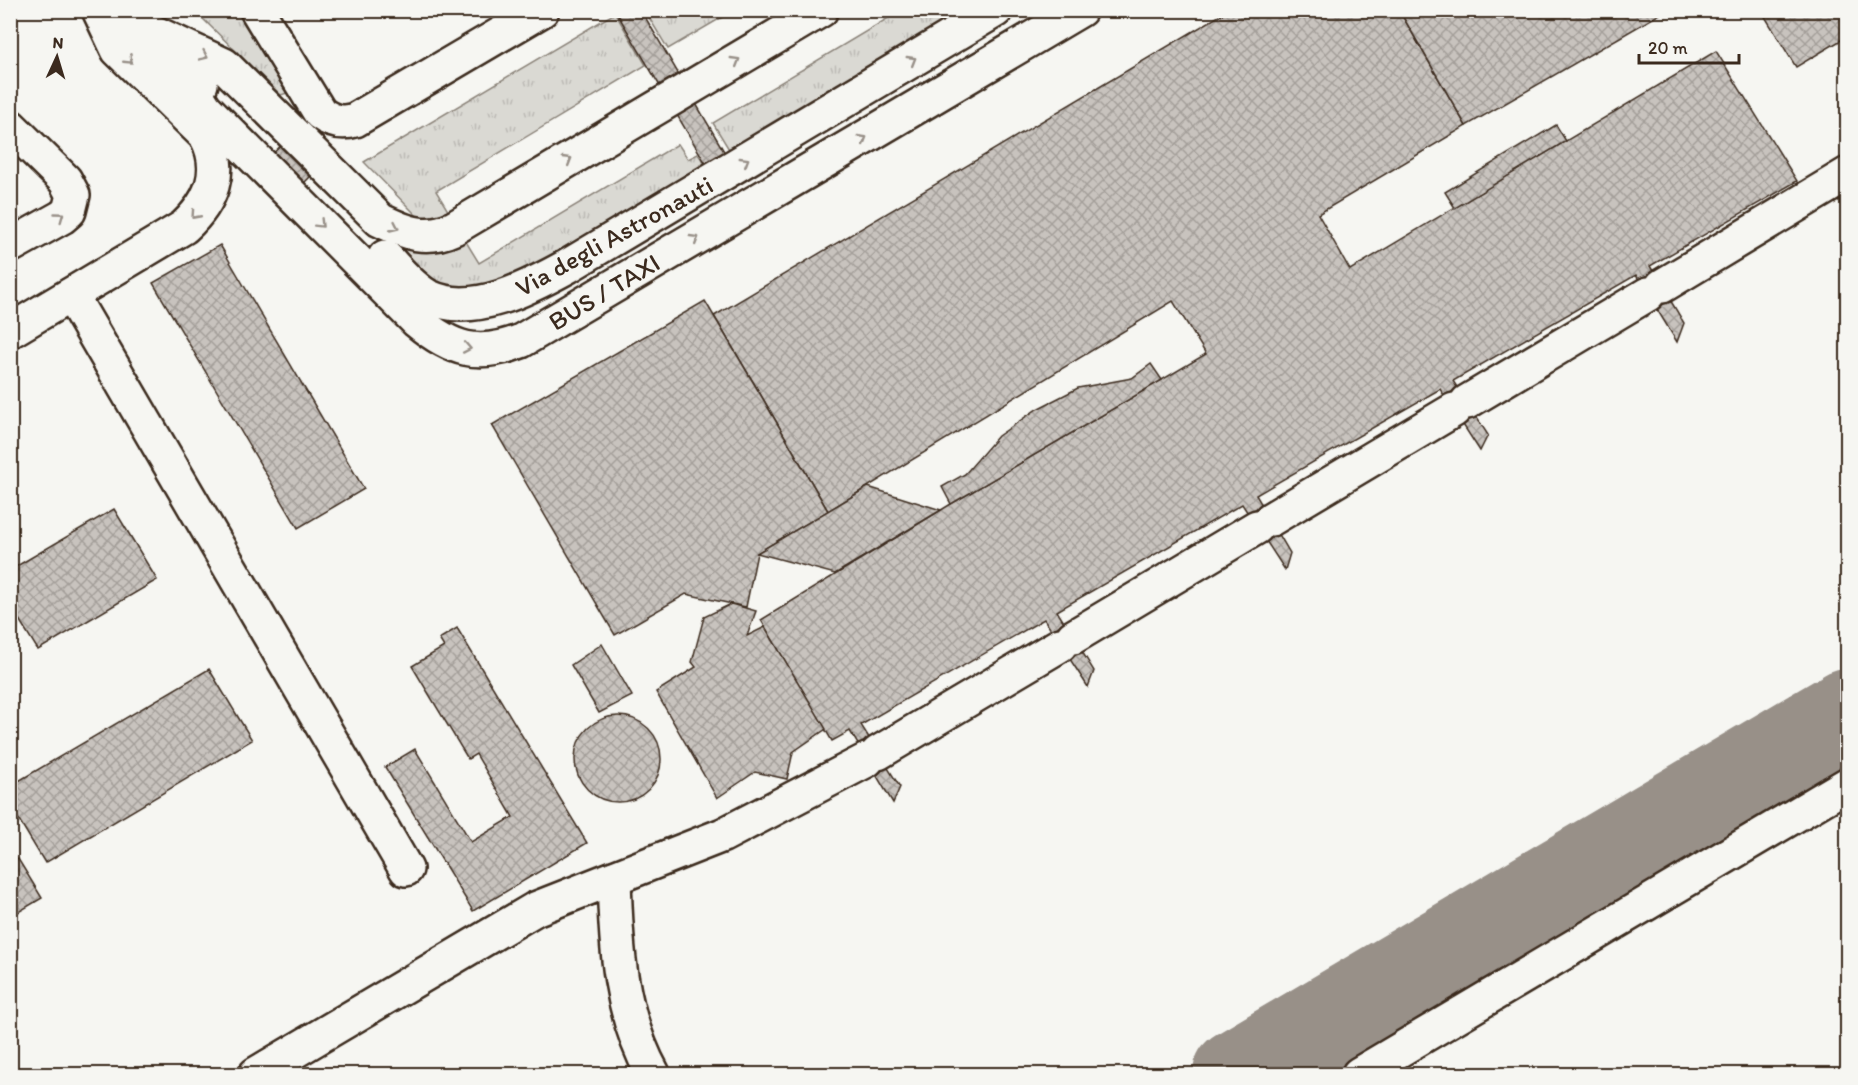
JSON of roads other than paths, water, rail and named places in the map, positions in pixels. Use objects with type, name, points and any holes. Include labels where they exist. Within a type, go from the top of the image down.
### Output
[{"type":"street","points":[[10,331],[184,227],[198,214],[206,202],[215,174],[215,159],[207,136],[118,50],[99,10]]},
{"type":"street","points":[[257,10],[320,113],[335,122],[346,123],[356,120],[542,10]]},
{"type":"street","points":[[126,16],[224,65],[380,220],[406,232],[431,235],[454,228],[821,10]]},
{"type":"street","name":"Via degli Astronauti","points":[[126,16],[182,72],[216,93],[415,286],[435,299],[458,304],[509,296],[535,284],[996,10]]},
{"type":"street","name":"BUS / TAXI","points":[[182,72],[205,108],[417,321],[448,343],[466,349],[489,350],[521,341],[1080,10]]},
{"type":"street","points":[[10,126],[65,180],[73,195],[69,210],[62,217],[10,246]]},
{"type":"street","points":[[256,1074],[535,909],[723,835],[872,757],[1848,174]]},
{"type":"street","points":[[71,295],[406,869]]},
{"type":"street","points":[[1359,1074],[1848,783]]},
{"type":"street","points":[[614,878],[616,946],[625,1002],[644,1058],[654,1074]]}]
